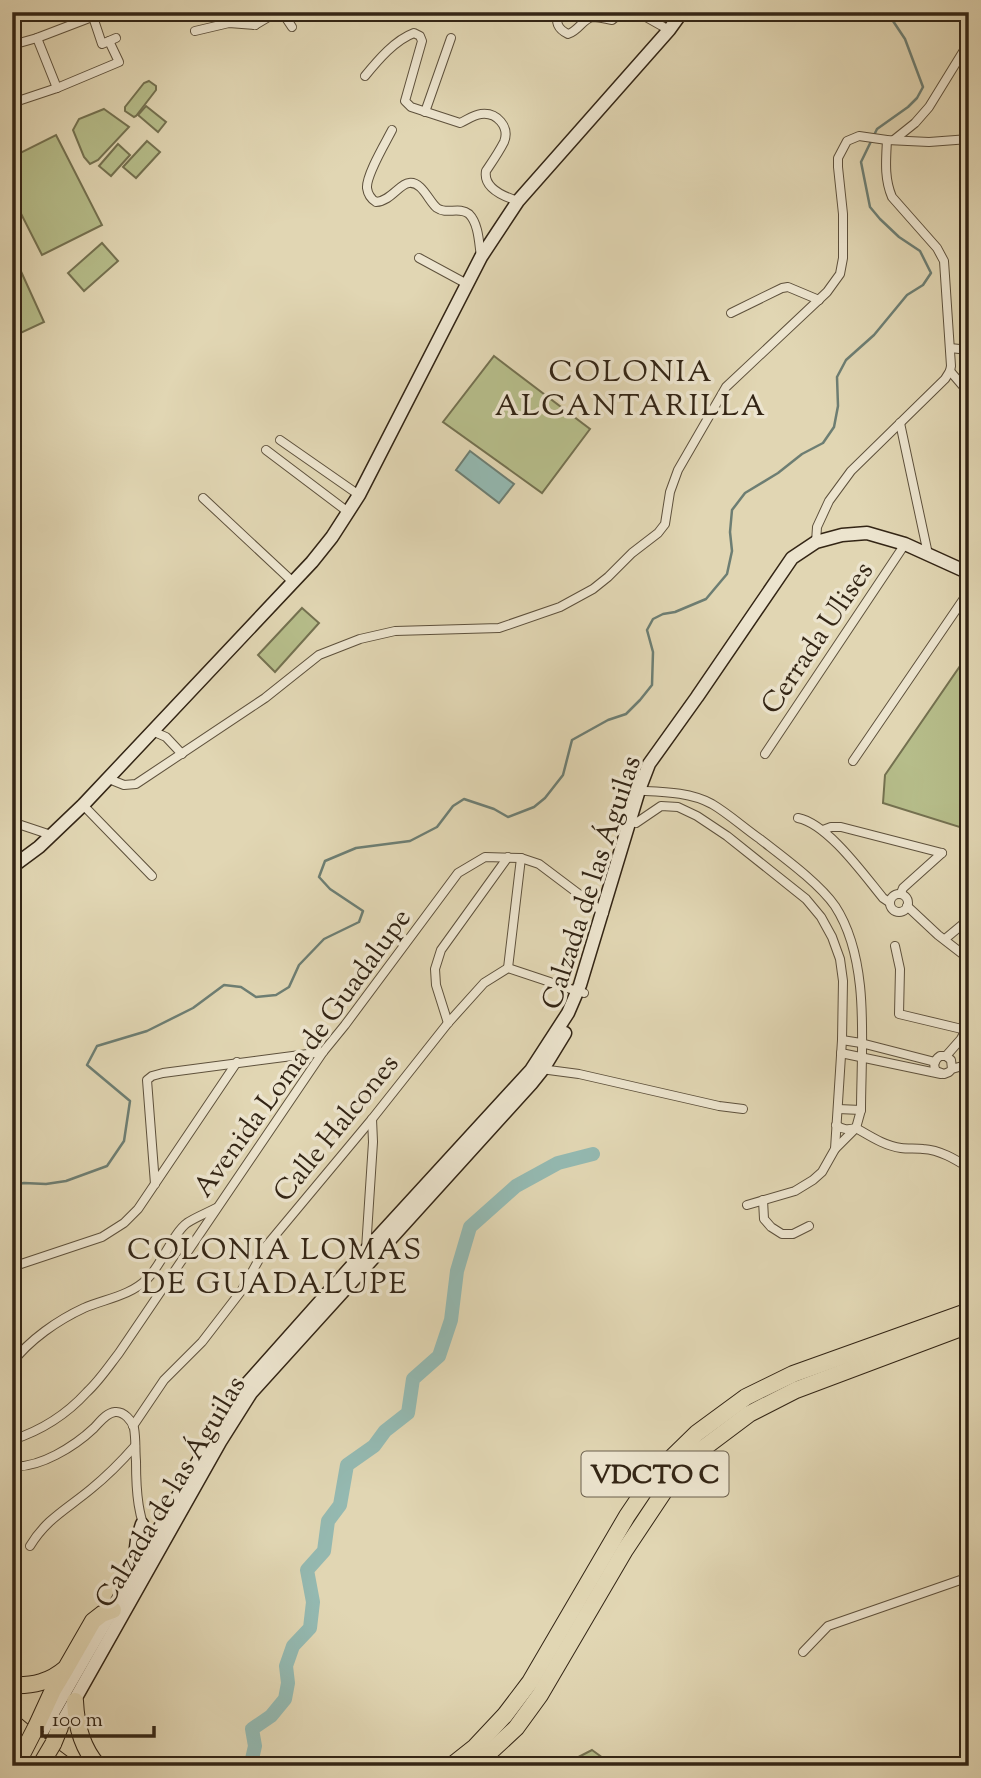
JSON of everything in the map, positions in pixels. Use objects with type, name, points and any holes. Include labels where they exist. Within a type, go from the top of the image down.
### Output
[{"type":"highway","name":"VDCTO C","points":[[451,1766],[475,1747],[514,1704],[530,1682],[627,1516],[656,1474],[697,1433],[746,1396],[793,1374],[969,1311]]},
{"type":"highway","name":"VDCTO C","points":[[475,1766],[516,1728],[540,1695],[625,1550],[669,1484],[701,1450],[749,1414],[796,1390],[969,1325]]},
{"type":"highway","points":[[41,1766],[50,1697],[93,1621],[113,1610]]},
{"type":"highway","points":[[12,1685],[36,1684],[66,1668]]},
{"type":"highway","points":[[12,1691],[50,1697]]},
{"type":"highway","points":[[75,1701],[84,1744],[98,1766]]},
{"type":"highway","points":[[12,1722],[66,1766]]},
{"type":"highway","points":[[16,1766],[46,1736],[60,1727]]},
{"type":"highway","points":[[12,1740],[41,1766]]},
{"type":"main road","points":[[12,867],[51,835],[109,779],[312,562],[332,537],[359,495],[481,257],[518,201],[666,34],[682,12]]},
{"type":"main road","name":"Calzada de las Águilas","points":[[60,1727],[212,1437],[244,1387],[537,1070],[581,993],[597,953],[604,913],[649,764],[792,558],[816,542],[842,535],[867,533],[905,544],[969,573]]},
{"type":"main road","name":"Calzada de las Águilas","points":[[604,913],[661,748]]},
{"type":"main road","points":[[133,1576],[137,1540],[142,1524]]},
{"type":"main road","name":"Calzada de las Águilas","points":[[46,1736],[113,1610],[133,1576],[157,1545]]},
{"type":"street","points":[[12,45],[105,12]]},
{"type":"street","points":[[243,12],[255,25]]},
{"type":"street","points":[[195,31],[229,23],[255,25],[279,12],[292,27]]},
{"type":"street","points":[[560,12],[557,24],[568,34],[577,30],[587,18],[612,19],[622,12]]},
{"type":"street","points":[[637,12],[666,34]]},
{"type":"street","points":[[12,103],[119,62],[112,39],[102,44],[93,17]]},
{"type":"street","points":[[365,76],[409,34],[420,36],[422,41],[405,101],[411,107],[460,123],[479,114],[499,120],[504,126],[505,138],[485,177],[498,192],[518,201]]},
{"type":"street","points":[[37,38],[57,88]]},
{"type":"street","points":[[425,112],[451,38]]},
{"type":"street","points":[[888,140],[915,123],[929,107],[969,42]]},
{"type":"street","points":[[392,130],[368,177],[367,189],[370,198],[376,202],[383,201],[411,182],[441,210],[463,211],[469,215],[475,223],[481,257]]},
{"type":"street","points":[[109,779],[124,785],[136,784],[265,698],[319,654],[360,639],[395,631],[499,628],[560,607],[593,589],[665,524],[670,492],[678,470],[726,387],[835,283],[843,258],[843,214],[838,158],[847,141],[859,136],[929,142],[969,139]]},
{"type":"street","points":[[816,542],[817,527],[829,501],[851,471],[950,371],[944,261],[937,248],[892,197],[885,173],[888,140]]},
{"type":"street","points":[[419,258],[467,284]]},
{"type":"street","points":[[731,313],[788,287],[819,300]]},
{"type":"street","points":[[950,348],[969,350]]},
{"type":"street","points":[[950,371],[961,385],[969,390]]},
{"type":"street","points":[[900,423],[928,554]]},
{"type":"street","points":[[280,440],[359,495]]},
{"type":"street","points":[[266,450],[348,513]]},
{"type":"street","points":[[203,498],[293,582]]},
{"type":"street","name":"Cerrada Ulises","points":[[765,754],[905,544]]},
{"type":"street","points":[[853,761],[969,591]]},
{"type":"street","points":[[152,731],[166,737],[182,754]]},
{"type":"street","points":[[645,791],[687,794],[712,804],[762,841],[816,885],[834,905],[847,928],[857,960],[861,1056],[860,1110],[856,1128],[835,1149],[822,1172],[813,1180],[795,1191],[747,1205]]},
{"type":"street","points":[[661,806],[665,792]]},
{"type":"street","points":[[83,805],[152,876]]},
{"type":"street","points":[[636,822],[661,806],[678,807],[696,816],[727,836],[806,899],[821,917],[840,959],[843,981],[835,1149]]},
{"type":"street","points":[[798,818],[823,830],[889,902],[892,910],[905,910],[908,906],[908,900],[901,894],[893,895],[889,902]]},
{"type":"street","points":[[12,822],[51,835]]},
{"type":"street","points":[[823,830],[841,827],[942,853],[903,888],[901,894]]},
{"type":"street","name":"Avenida Loma de Guadalupe","points":[[12,1440],[31,1434],[47,1424],[87,1393],[119,1353],[323,1052],[458,873],[485,857],[521,858],[539,864],[604,913]]},
{"type":"street","points":[[448,1023],[436,985],[435,970],[440,950],[508,858]]},
{"type":"street","points":[[521,858],[508,968],[550,982]]},
{"type":"street","points":[[908,906],[969,959]]},
{"type":"street","points":[[945,939],[969,919]]},
{"type":"street","points":[[895,946],[900,969],[900,1014],[967,1026],[961,1039],[946,1056]]},
{"type":"street","name":"Calle Halcones","points":[[133,1426],[164,1380],[202,1342],[242,1290],[267,1245],[448,1023],[484,983],[508,968]]},
{"type":"street","points":[[564,987],[581,993]]},
{"type":"street","points":[[842,1040],[935,1062]]},
{"type":"street","points":[[873,1058],[875,1046]]},
{"type":"street","points":[[155,1184],[148,1080],[152,1076],[323,1052]]},
{"type":"street","points":[[841,1053],[941,1074],[969,1064]]},
{"type":"street","points":[[941,1074],[935,1069],[935,1062],[940,1056],[951,1060],[952,1069]]},
{"type":"street","points":[[12,1267],[102,1237],[124,1223],[138,1209],[237,1062]]},
{"type":"street","points":[[537,1070],[579,1074],[743,1109]]},
{"type":"street","points":[[838,1109],[860,1110]]},
{"type":"street","points":[[367,1257],[372,1119]]},
{"type":"street","points":[[836,1125],[842,1129],[856,1128],[887,1145],[902,1149],[928,1149],[955,1158],[969,1168]]},
{"type":"street","points":[[763,1200],[764,1219],[782,1234],[793,1234],[809,1226]]},
{"type":"street","points":[[12,1363],[58,1322],[83,1309],[127,1293],[148,1279],[186,1224],[216,1208]]},
{"type":"street","points":[[12,1466],[22,1467],[39,1462],[69,1448],[107,1415],[116,1412],[124,1414],[133,1426],[142,1524],[157,1545]]},
{"type":"street","points":[[30,1546],[38,1532],[115,1469],[135,1446]]},
{"type":"street","points":[[803,1652],[828,1626],[969,1577]]},
{"type":"green space","points":[[149,81],[156,86],[156,90],[134,117],[125,111],[125,107],[144,83]]},
{"type":"green space","points":[[146,106],[166,122],[158,132],[138,115]]},
{"type":"green space","points":[[104,109],[129,127],[98,160],[90,164],[84,157],[73,130],[79,119]]},
{"type":"green space","points":[[56,135],[102,225],[42,255],[12,196],[12,157]]},
{"type":"green space","points":[[147,141],[160,152],[136,178],[123,167]]},
{"type":"green space","points":[[118,144],[130,155],[111,176],[99,166]]},
{"type":"green space","points":[[102,243],[118,261],[84,291],[68,273]]},
{"type":"green space","points":[[19,267],[44,322],[12,337],[12,270]]},
{"type":"green space","points":[[494,356],[590,429],[542,493],[443,422]]},
{"type":"green space","points":[[302,608],[319,623],[275,672],[258,655]]},
{"type":"green space","points":[[969,653],[969,830],[883,803],[885,775]]},
{"type":"green space","points":[[592,1750],[614,1766],[561,1766]]},
{"type":"water","points":[[470,451],[514,484],[499,503],[456,470]]},
{"type":"waterway","points":[[12,1185],[66,1181],[107,1166],[124,1141],[130,1101],[87,1065],[97,1046],[147,1031],[193,1008],[224,985],[241,987],[256,997],[276,995],[289,987],[299,965],[324,939],[359,922],[363,911],[330,889],[319,877],[325,861],[356,848],[410,841],[437,827],[453,806],[464,799],[494,809],[508,817],[534,807],[545,798],[563,775],[572,740],[608,720],[626,714],[652,685],[653,652],[647,630],[653,619],[706,599],[727,574],[732,551],[732,510],[745,493],[823,443],[834,427],[838,406],[837,377],[846,360],[874,335],[907,295],[923,285],[931,273],[920,251],[899,237],[870,207],[861,162],[877,129],[908,107],[923,87],[905,39],[887,12]]},
{"type":"waterway","points":[[253,1766],[255,1746],[252,1729],[271,1716],[285,1699],[288,1683],[286,1666],[293,1646],[310,1628],[313,1602],[307,1570],[324,1551],[328,1521],[340,1505],[347,1465],[374,1446],[385,1431],[408,1413],[413,1379],[439,1356],[451,1320],[457,1271],[470,1227],[516,1186],[558,1163],[593,1154]]},
{"type":"district","name":"COLONIA ALCANTARILLA","points":[[631,388]]},
{"type":"district","name":"COLONIA LOMAS DE GUADALUPE","points":[[275,1266]]}]
